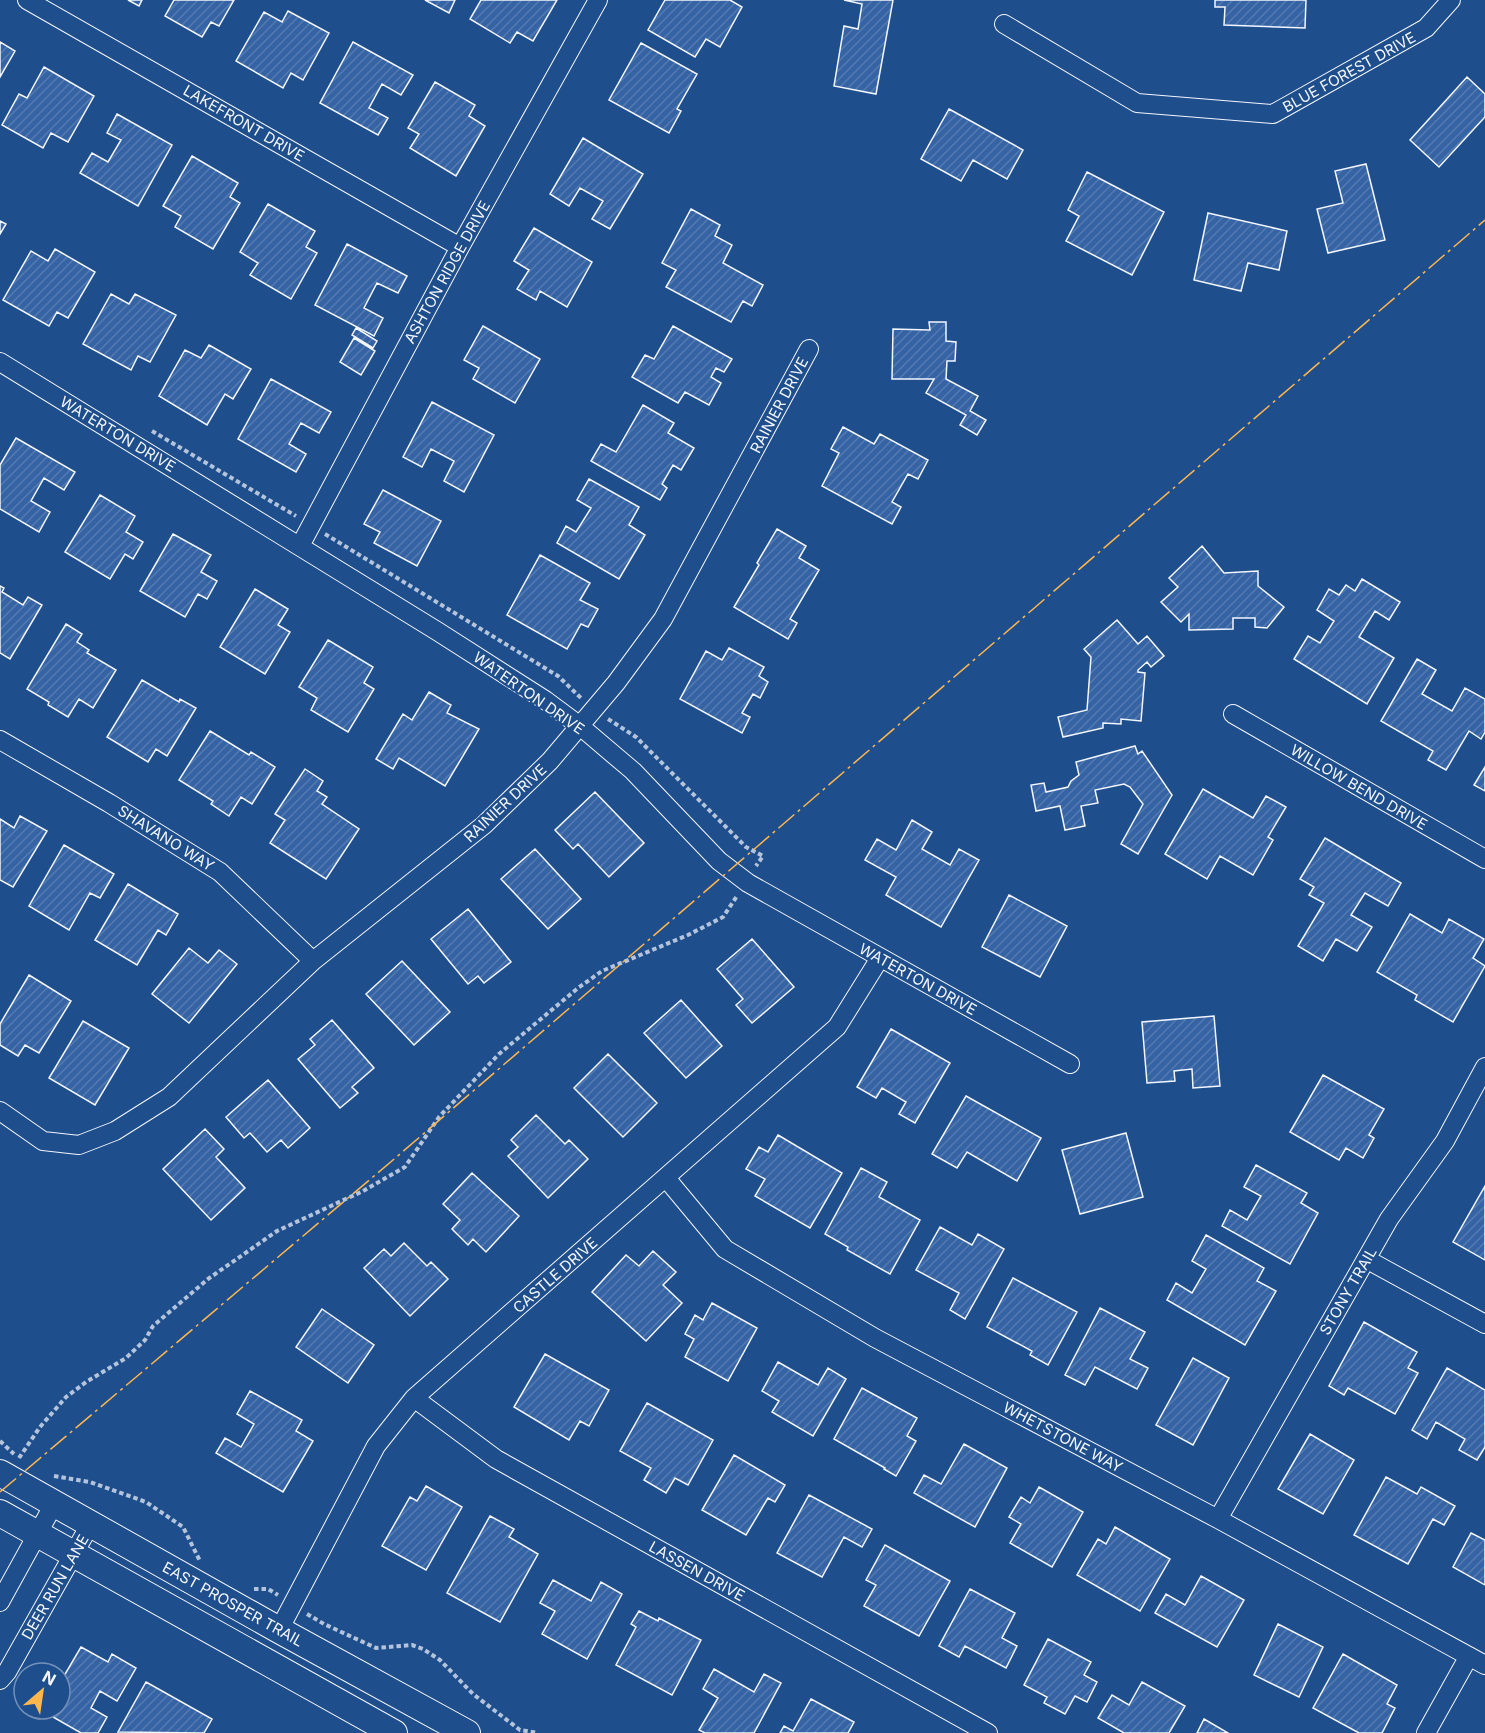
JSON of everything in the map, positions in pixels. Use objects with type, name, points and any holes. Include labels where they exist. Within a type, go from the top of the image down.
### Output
[{"type":"main road","name":"EAST PROSPER TRAIL","points":[[0,1473],[467,1733]]},
{"type":"main road","points":[[0,1513],[394,1733]]},
{"type":"street","name":"LAKEFRONT DRIVE","points":[[27,0],[460,247]]},
{"type":"street","name":"ASHTON RIDGE DRIVE","points":[[300,546],[460,247],[598,0]]},
{"type":"street","name":"BLUE FOREST DRIVE","points":[[1004,24],[1137,103],[1273,114],[1426,28],[1451,0]]},
{"type":"street","name":"RAINIER DRIVE","points":[[0,1112],[43,1140],[79,1145],[115,1131],[169,1097],[313,961],[484,825],[550,761],[616,683],[663,619],[809,349]]},
{"type":"street","name":"WATERTON DRIVE","points":[[0,362],[535,693],[580,726],[633,771],[719,861],[748,883],[1070,1064]]},
{"type":"street","name":"WILLOW BEND DRIVE","points":[[1233,714],[1485,859]]},
{"type":"street","name":"SHAVANO WAY","points":[[0,740],[109,803],[220,872],[313,961]]},
{"type":"street","name":"CASTLE DRIVE","points":[[279,1630],[376,1446],[414,1398],[837,1027],[880,958]]},
{"type":"street","name":"STONY TRAIL","points":[[1218,1519],[1389,1219],[1445,1141],[1485,1067]]},
{"type":"street","name":"WHETSTONE WAY","points":[[666,1178],[725,1249],[875,1338],[1218,1519],[1477,1661]]},
{"type":"street","points":[[1366,1259],[1485,1324]]},
{"type":"street","name":"LASSEN DRIVE","points":[[414,1398],[496,1459],[988,1733]]},
{"type":"street","points":[[0,1602],[54,1504]]},
{"type":"street","name":"DEER RUN LANE","points":[[0,1680],[7,1672],[91,1524]]},
{"type":"street","points":[[1426,1733],[1477,1661]]},
{"type":"path","points":[[0,1442],[24,1462]]},
{"type":"path","points":[[50,1474],[60,1478],[90,1482],[146,1502],[183,1527],[205,1569]]},
{"type":"path","points":[[251,1589],[268,1589],[324,1624],[376,1648],[412,1645],[423,1649],[440,1660],[473,1694],[520,1730],[537,1733]]},
{"type":"building","points":[[128,0],[142,0],[139,6]]},
{"type":"building","points":[[174,0],[234,0],[219,26],[211,22],[202,37],[165,16]]},
{"type":"building","points":[[425,0],[455,0],[449,13]]},
{"type":"building","points":[[481,0],[557,0],[533,41],[517,32],[510,43],[470,19]]},
{"type":"building","points":[[665,0],[730,0],[742,7],[720,47],[706,39],[695,57],[648,30]]},
{"type":"building","points":[[844,0],[893,0],[876,94],[834,86],[844,26],[858,29],[862,4]]},
{"type":"building","points":[[1215,0],[1306,0],[1305,28],[1224,25],[1225,7],[1215,7]]},
{"type":"building","points":[[288,11],[329,33],[303,80],[291,73],[283,88],[236,61],[264,12],[282,22]]},
{"type":"building","points":[[0,42],[15,51],[0,77]]},
{"type":"building","points":[[353,42],[413,75],[401,95],[382,84],[369,108],[388,118],[378,135],[320,103]]},
{"type":"building","points":[[641,43],[697,74],[677,109],[681,111],[669,133],[609,100]]},
{"type":"building","points":[[44,67],[94,96],[68,142],[51,133],[43,148],[2,125],[19,94],[27,98]]},
{"type":"building","points":[[1467,77],[1485,94],[1485,117],[1439,167],[1410,140]]},
{"type":"building","points":[[435,82],[475,105],[469,116],[485,126],[456,176],[410,148],[419,134],[408,128]]},
{"type":"building","points":[[949,109],[1023,150],[1007,179],[973,160],[961,181],[921,159]]},
{"type":"building","points":[[117,114],[172,145],[138,206],[80,173],[92,153],[108,162],[121,140],[107,133]]},
{"type":"building","points":[[583,138],[643,174],[610,229],[592,219],[603,201],[580,188],[569,206],[550,194]]},
{"type":"building","points":[[192,156],[238,183],[230,197],[240,203],[213,249],[175,227],[181,216],[163,206]]},
{"type":"building","points":[[1366,164],[1385,240],[1328,253],[1317,209],[1343,203],[1335,171]]},
{"type":"building","points":[[1087,172],[1164,212],[1132,275],[1066,241],[1079,216],[1068,210]]},
{"type":"building","points":[[268,204],[315,231],[306,247],[317,253],[291,299],[250,275],[258,263],[240,252]]},
{"type":"building","points":[[691,209],[720,225],[715,236],[732,245],[723,263],[763,285],[752,306],[743,301],[731,322],[666,287],[676,270],[662,263]]},
{"type":"building","points":[[1208,213],[1287,231],[1279,270],[1248,263],[1241,291],[1194,280]]},
{"type":"building","points":[[0,221],[6,224],[0,234]]},
{"type":"building","points":[[534,228],[592,262],[567,307],[540,291],[536,300],[517,289],[529,270],[514,261]]},
{"type":"building","points":[[347,244],[407,276],[398,293],[377,283],[364,308],[383,318],[374,336],[315,305]]},
{"type":"building","points":[[55,249],[95,272],[68,318],[57,312],[49,326],[3,300],[31,251],[48,261]]},
{"type":"building","points":[[111,294],[129,304],[135,294],[176,315],[150,362],[138,356],[131,370],[83,344]]},
{"type":"building","points":[[929,322],[946,322],[946,341],[956,342],[955,361],[947,361],[946,379],[978,396],[970,411],[986,420],[977,435],[960,425],[966,415],[926,393],[934,379],[892,379],[893,329],[930,330]]},
{"type":"building","points":[[483,326],[540,359],[515,403],[473,379],[479,368],[464,360]]},
{"type":"building","points":[[673,326],[732,359],[724,372],[716,368],[711,377],[721,383],[709,405],[685,392],[678,403],[632,377],[645,355],[654,359]]},
{"type":"building","points":[[356,328],[377,341],[373,348],[352,335]]},
{"type":"building","points":[[354,338],[375,351],[361,375],[340,362]]},
{"type":"building","points":[[209,345],[251,369],[233,399],[225,394],[207,425],[159,396],[185,350],[201,358]]},
{"type":"building","points":[[271,379],[331,412],[319,433],[301,423],[289,444],[306,454],[296,472],[238,439]]},
{"type":"building","points":[[432,402],[494,435],[464,492],[444,481],[454,461],[431,449],[422,467],[403,457]]},
{"type":"building","points":[[643,405],[674,423],[668,433],[694,448],[681,470],[673,465],[662,484],[667,488],[660,500],[591,461],[601,444],[616,452]]},
{"type":"building","points":[[843,427],[874,444],[880,434],[928,460],[918,479],[908,474],[892,502],[901,507],[892,524],[822,486],[839,453],[831,449]]},
{"type":"building","points":[[16,438],[75,472],[64,490],[44,478],[31,501],[50,512],[39,532],[0,509],[0,465]]},
{"type":"building","points":[[589,479],[639,507],[629,525],[645,535],[619,579],[557,543],[566,526],[576,532],[591,508],[577,500]]},
{"type":"building","points":[[383,490],[441,521],[417,566],[374,543],[380,532],[364,524]]},
{"type":"building","points":[[100,495],[135,516],[126,532],[143,542],[133,559],[125,554],[110,579],[65,552]]},
{"type":"building","points":[[777,529],[806,546],[799,558],[819,570],[790,619],[797,623],[788,639],[734,607]]},
{"type":"building","points":[[173,534],[211,555],[201,572],[217,581],[207,599],[198,594],[185,617],[140,591]]},
{"type":"building","points":[[1202,546],[1224,573],[1258,571],[1258,586],[1284,607],[1267,628],[1255,627],[1255,618],[1233,618],[1233,629],[1189,630],[1189,614],[1181,622],[1161,602],[1178,587],[1169,578]]},
{"type":"building","points":[[540,555],[590,583],[580,600],[598,609],[588,627],[581,624],[567,649],[507,615]]},
{"type":"building","points":[[1362,579],[1400,602],[1389,620],[1375,611],[1359,637],[1394,658],[1367,704],[1294,659],[1308,636],[1320,643],[1334,621],[1317,610],[1329,589],[1339,595],[1346,585],[1355,591]]},
{"type":"building","points":[[0,586],[4,588],[2,592],[23,605],[28,597],[42,605],[10,659],[0,653]]},
{"type":"building","points":[[255,589],[288,609],[278,625],[290,632],[265,674],[220,647]]},
{"type":"building","points":[[1117,620],[1138,644],[1147,636],[1164,656],[1151,667],[1147,662],[1138,670],[1138,672],[1145,673],[1141,721],[1121,719],[1121,724],[1103,723],[1103,728],[1063,737],[1058,717],[1087,710],[1091,657],[1084,649]]},
{"type":"building","points":[[66,624],[82,634],[77,642],[89,650],[87,653],[116,670],[93,708],[79,699],[68,717],[27,689]]},
{"type":"building","points":[[328,640],[373,667],[364,683],[374,689],[348,732],[311,710],[317,698],[299,687]]},
{"type":"building","points":[[729,648],[764,667],[759,676],[768,682],[760,698],[753,694],[742,713],[750,717],[742,733],[680,699],[706,651],[722,660]]},
{"type":"building","points":[[1417,659],[1436,670],[1422,694],[1452,711],[1465,688],[1485,699],[1485,732],[1481,739],[1469,731],[1446,770],[1428,760],[1433,751],[1381,721]]},
{"type":"building","points":[[142,680],[179,702],[180,699],[196,708],[167,756],[156,749],[148,762],[107,737]]},
{"type":"building","points":[[429,692],[451,705],[447,713],[479,729],[445,786],[399,758],[393,769],[376,759],[403,714],[412,720]]},
{"type":"building","points":[[210,731],[249,755],[251,752],[275,767],[252,804],[241,797],[229,816],[211,804],[213,801],[179,780]]},
{"type":"building","points":[[1135,746],[1138,754],[1142,751],[1172,795],[1138,854],[1121,844],[1143,804],[1130,787],[1124,784],[1095,790],[1098,803],[1081,806],[1085,826],[1065,830],[1060,806],[1036,811],[1031,785],[1044,783],[1046,792],[1068,787],[1071,781],[1079,775],[1076,762]]},
{"type":"building","points":[[1485,767],[1485,791],[1474,785]]},
{"type":"building","points":[[305,769],[323,781],[317,791],[327,797],[322,804],[359,829],[326,879],[270,843],[285,820],[275,814]]},
{"type":"building","points":[[1203,789],[1253,818],[1266,796],[1286,807],[1268,837],[1273,840],[1253,875],[1220,856],[1207,879],[1165,854]]},
{"type":"building","points":[[595,792],[644,843],[609,877],[578,844],[573,849],[555,830]]},
{"type":"building","points":[[20,816],[47,831],[13,887],[0,880],[0,819],[14,828]]},
{"type":"building","points":[[912,820],[932,832],[922,849],[950,865],[959,849],[979,860],[941,927],[886,895],[896,877],[865,860],[877,839],[896,850]]},
{"type":"building","points":[[1325,838],[1401,883],[1388,906],[1365,893],[1351,915],[1372,927],[1357,951],[1336,939],[1323,961],[1298,946],[1324,903],[1309,895],[1314,887],[1300,879]]},
{"type":"building","points":[[64,845],[114,874],[100,898],[90,893],[69,930],[29,906]]},
{"type":"building","points":[[535,849],[581,899],[548,929],[501,879]]},
{"type":"building","points":[[128,884],[178,914],[166,935],[158,930],[137,965],[95,940]]},
{"type":"building","points":[[1009,895],[1067,926],[1040,977],[982,947]]},
{"type":"building","points":[[468,909],[511,962],[484,983],[478,976],[468,984],[431,939]]},
{"type":"building","points":[[1410,914],[1442,933],[1449,919],[1484,939],[1473,958],[1485,966],[1453,1022],[1415,1000],[1417,995],[1377,972]]},
{"type":"building","points":[[752,939],[794,987],[752,1023],[736,1005],[743,999],[717,969]]},
{"type":"building","points":[[189,948],[208,963],[219,950],[237,964],[189,1023],[152,994]]},
{"type":"building","points":[[402,961],[450,1012],[414,1045],[366,994]]},
{"type":"building","points":[[29,975],[71,1001],[39,1053],[25,1045],[18,1056],[0,1045],[0,1024]]},
{"type":"building","points":[[681,1000],[722,1046],[686,1078],[644,1033]]},
{"type":"building","points":[[1214,1016],[1220,1086],[1193,1088],[1192,1069],[1174,1071],[1175,1081],[1147,1083],[1142,1022]]},
{"type":"building","points":[[332,1020],[374,1068],[352,1087],[358,1093],[340,1108],[298,1059],[315,1045],[310,1039]]},
{"type":"building","points":[[83,1021],[129,1048],[95,1105],[49,1078]]},
{"type":"building","points":[[891,1029],[950,1063],[915,1123],[899,1114],[906,1102],[882,1088],[876,1098],[857,1087]]},
{"type":"building","points":[[608,1054],[657,1103],[623,1137],[574,1088]]},
{"type":"building","points":[[1323,1075],[1384,1109],[1369,1135],[1374,1138],[1363,1158],[1346,1148],[1339,1160],[1290,1132]]},
{"type":"building","points":[[268,1080],[310,1128],[288,1148],[281,1140],[267,1152],[250,1133],[244,1138],[226,1117]]},
{"type":"building","points":[[966,1096],[1041,1138],[1017,1181],[967,1152],[957,1168],[932,1154]]},
{"type":"building","points":[[536,1115],[565,1144],[569,1140],[588,1159],[548,1198],[508,1156],[518,1147],[511,1140]]},
{"type":"building","points":[[205,1129],[224,1149],[216,1157],[245,1188],[211,1220],[163,1169]]},
{"type":"building","points":[[1126,1133],[1143,1197],[1080,1214],[1062,1150]]},
{"type":"building","points":[[778,1135],[842,1173],[810,1228],[755,1196],[765,1179],[746,1169],[759,1147],[768,1152]]},
{"type":"building","points":[[1256,1165],[1307,1193],[1301,1203],[1318,1213],[1290,1264],[1222,1226],[1230,1210],[1247,1220],[1261,1196],[1244,1187]]},
{"type":"building","points":[[861,1168],[887,1182],[879,1197],[920,1220],[890,1274],[847,1250],[848,1247],[825,1234]]},
{"type":"building","points":[[472,1173],[519,1216],[486,1252],[473,1239],[468,1245],[452,1229],[460,1220],[443,1204]]},
{"type":"building","points":[[1485,1186],[1485,1260],[1453,1242]]},
{"type":"building","points":[[940,1227],[972,1245],[978,1234],[1004,1249],[965,1319],[950,1310],[959,1293],[916,1270]]},
{"type":"building","points":[[1206,1235],[1264,1268],[1257,1281],[1276,1291],[1245,1345],[1167,1300],[1176,1283],[1192,1293],[1206,1269],[1192,1261]]},
{"type":"building","points":[[404,1243],[427,1266],[431,1262],[448,1279],[410,1316],[364,1268],[384,1249],[391,1256]]},
{"type":"building","points":[[653,1251],[676,1272],[663,1285],[682,1303],[646,1341],[592,1292],[626,1255],[639,1266]]},
{"type":"building","points":[[1013,1278],[1077,1312],[1048,1365],[1030,1355],[1032,1351],[987,1327]]},
{"type":"building","points":[[712,1303],[757,1328],[728,1381],[685,1357],[694,1339],[685,1334],[695,1315],[703,1320]]},
{"type":"building","points":[[1100,1308],[1145,1332],[1130,1359],[1148,1368],[1137,1389],[1095,1367],[1085,1385],[1065,1375]]},
{"type":"building","points":[[322,1309],[374,1345],[348,1383],[296,1347]]},
{"type":"building","points":[[1364,1322],[1417,1352],[1408,1368],[1418,1373],[1395,1414],[1348,1388],[1344,1395],[1329,1386]]},
{"type":"building","points":[[545,1354],[609,1390],[589,1426],[580,1421],[569,1440],[514,1407]]},
{"type":"building","points":[[1193,1358],[1229,1378],[1193,1445],[1156,1425]]},
{"type":"building","points":[[778,1362],[818,1385],[828,1368],[846,1379],[813,1436],[772,1412],[779,1401],[762,1391]]},
{"type":"building","points":[[1447,1368],[1485,1390],[1485,1447],[1477,1460],[1459,1450],[1465,1439],[1436,1422],[1427,1439],[1412,1430]]},
{"type":"building","points":[[862,1388],[917,1418],[907,1436],[916,1441],[896,1476],[834,1439]]},
{"type":"building","points":[[250,1391],[302,1420],[296,1431],[313,1441],[283,1492],[216,1453],[225,1438],[241,1447],[254,1424],[237,1414]]},
{"type":"building","points":[[647,1403],[713,1440],[688,1485],[675,1478],[666,1493],[644,1480],[651,1468],[620,1451]]},
{"type":"building","points":[[1310,1434],[1354,1460],[1323,1514],[1278,1489]]},
{"type":"building","points":[[964,1444],[1007,1468],[975,1527],[914,1493],[924,1475],[941,1484]]},
{"type":"building","points":[[734,1455],[785,1485],[775,1502],[768,1498],[746,1535],[702,1510]]},
{"type":"building","points":[[1386,1477],[1417,1494],[1421,1487],[1455,1506],[1444,1525],[1433,1519],[1408,1564],[1354,1535]]},
{"type":"building","points":[[426,1486],[462,1507],[426,1570],[382,1546],[410,1497],[417,1501]]},
{"type":"building","points":[[1039,1487],[1083,1512],[1052,1567],[1010,1543],[1021,1524],[1009,1517],[1021,1497],[1030,1503]]},
{"type":"building","points":[[809,1495],[872,1529],[862,1547],[844,1537],[822,1577],[777,1553]]},
{"type":"building","points":[[490,1516],[514,1529],[509,1537],[538,1554],[500,1622],[447,1593]]},
{"type":"building","points":[[1115,1527],[1170,1559],[1140,1611],[1077,1575],[1098,1539],[1106,1544]]},
{"type":"building","points":[[1471,1533],[1485,1540],[1485,1585],[1453,1567]]},
{"type":"building","points":[[885,1545],[950,1581],[919,1636],[864,1606],[876,1585],[866,1580]]},
{"type":"building","points":[[1201,1576],[1244,1600],[1217,1647],[1155,1613],[1166,1594],[1185,1605]]},
{"type":"building","points":[[553,1580],[591,1601],[601,1582],[622,1594],[587,1659],[542,1634],[555,1611],[540,1603]]},
{"type":"building","points":[[970,1589],[1015,1613],[1002,1638],[1017,1646],[1006,1668],[965,1646],[959,1657],[939,1646]]},
{"type":"building","points":[[639,1611],[658,1621],[659,1618],[701,1640],[672,1695],[616,1665],[636,1627],[631,1624]]},
{"type":"building","points":[[1278,1624],[1323,1647],[1299,1697],[1254,1675]]},
{"type":"building","points":[[1048,1639],[1091,1662],[1084,1675],[1097,1682],[1087,1702],[1075,1696],[1065,1714],[1044,1703],[1047,1697],[1024,1685]]},
{"type":"building","points":[[81,1647],[108,1662],[112,1654],[136,1668],[117,1701],[100,1691],[91,1708],[107,1717],[98,1733],[81,1733],[60,1721],[72,1721],[72,1662]]},
{"type":"building","points":[[1343,1654],[1397,1685],[1387,1704],[1395,1708],[1382,1733],[1359,1733],[1313,1708]]},
{"type":"building","points":[[714,1669],[754,1692],[764,1674],[781,1683],[754,1733],[705,1733],[699,1730],[718,1698],[703,1689]]},
{"type":"building","points":[[146,1682],[212,1719],[204,1733],[118,1732]]},
{"type":"building","points":[[1142,1682],[1185,1706],[1169,1733],[1124,1733],[1098,1718],[1112,1695],[1129,1705]]},
{"type":"building","points":[[811,1699],[854,1722],[848,1733],[780,1733],[784,1726],[793,1731]]},
{"type":"building","points":[[1204,1719],[1228,1733],[1197,1733]]},
{"type":"power","points":[[0,1492],[393,1160],[1485,220]]}]
